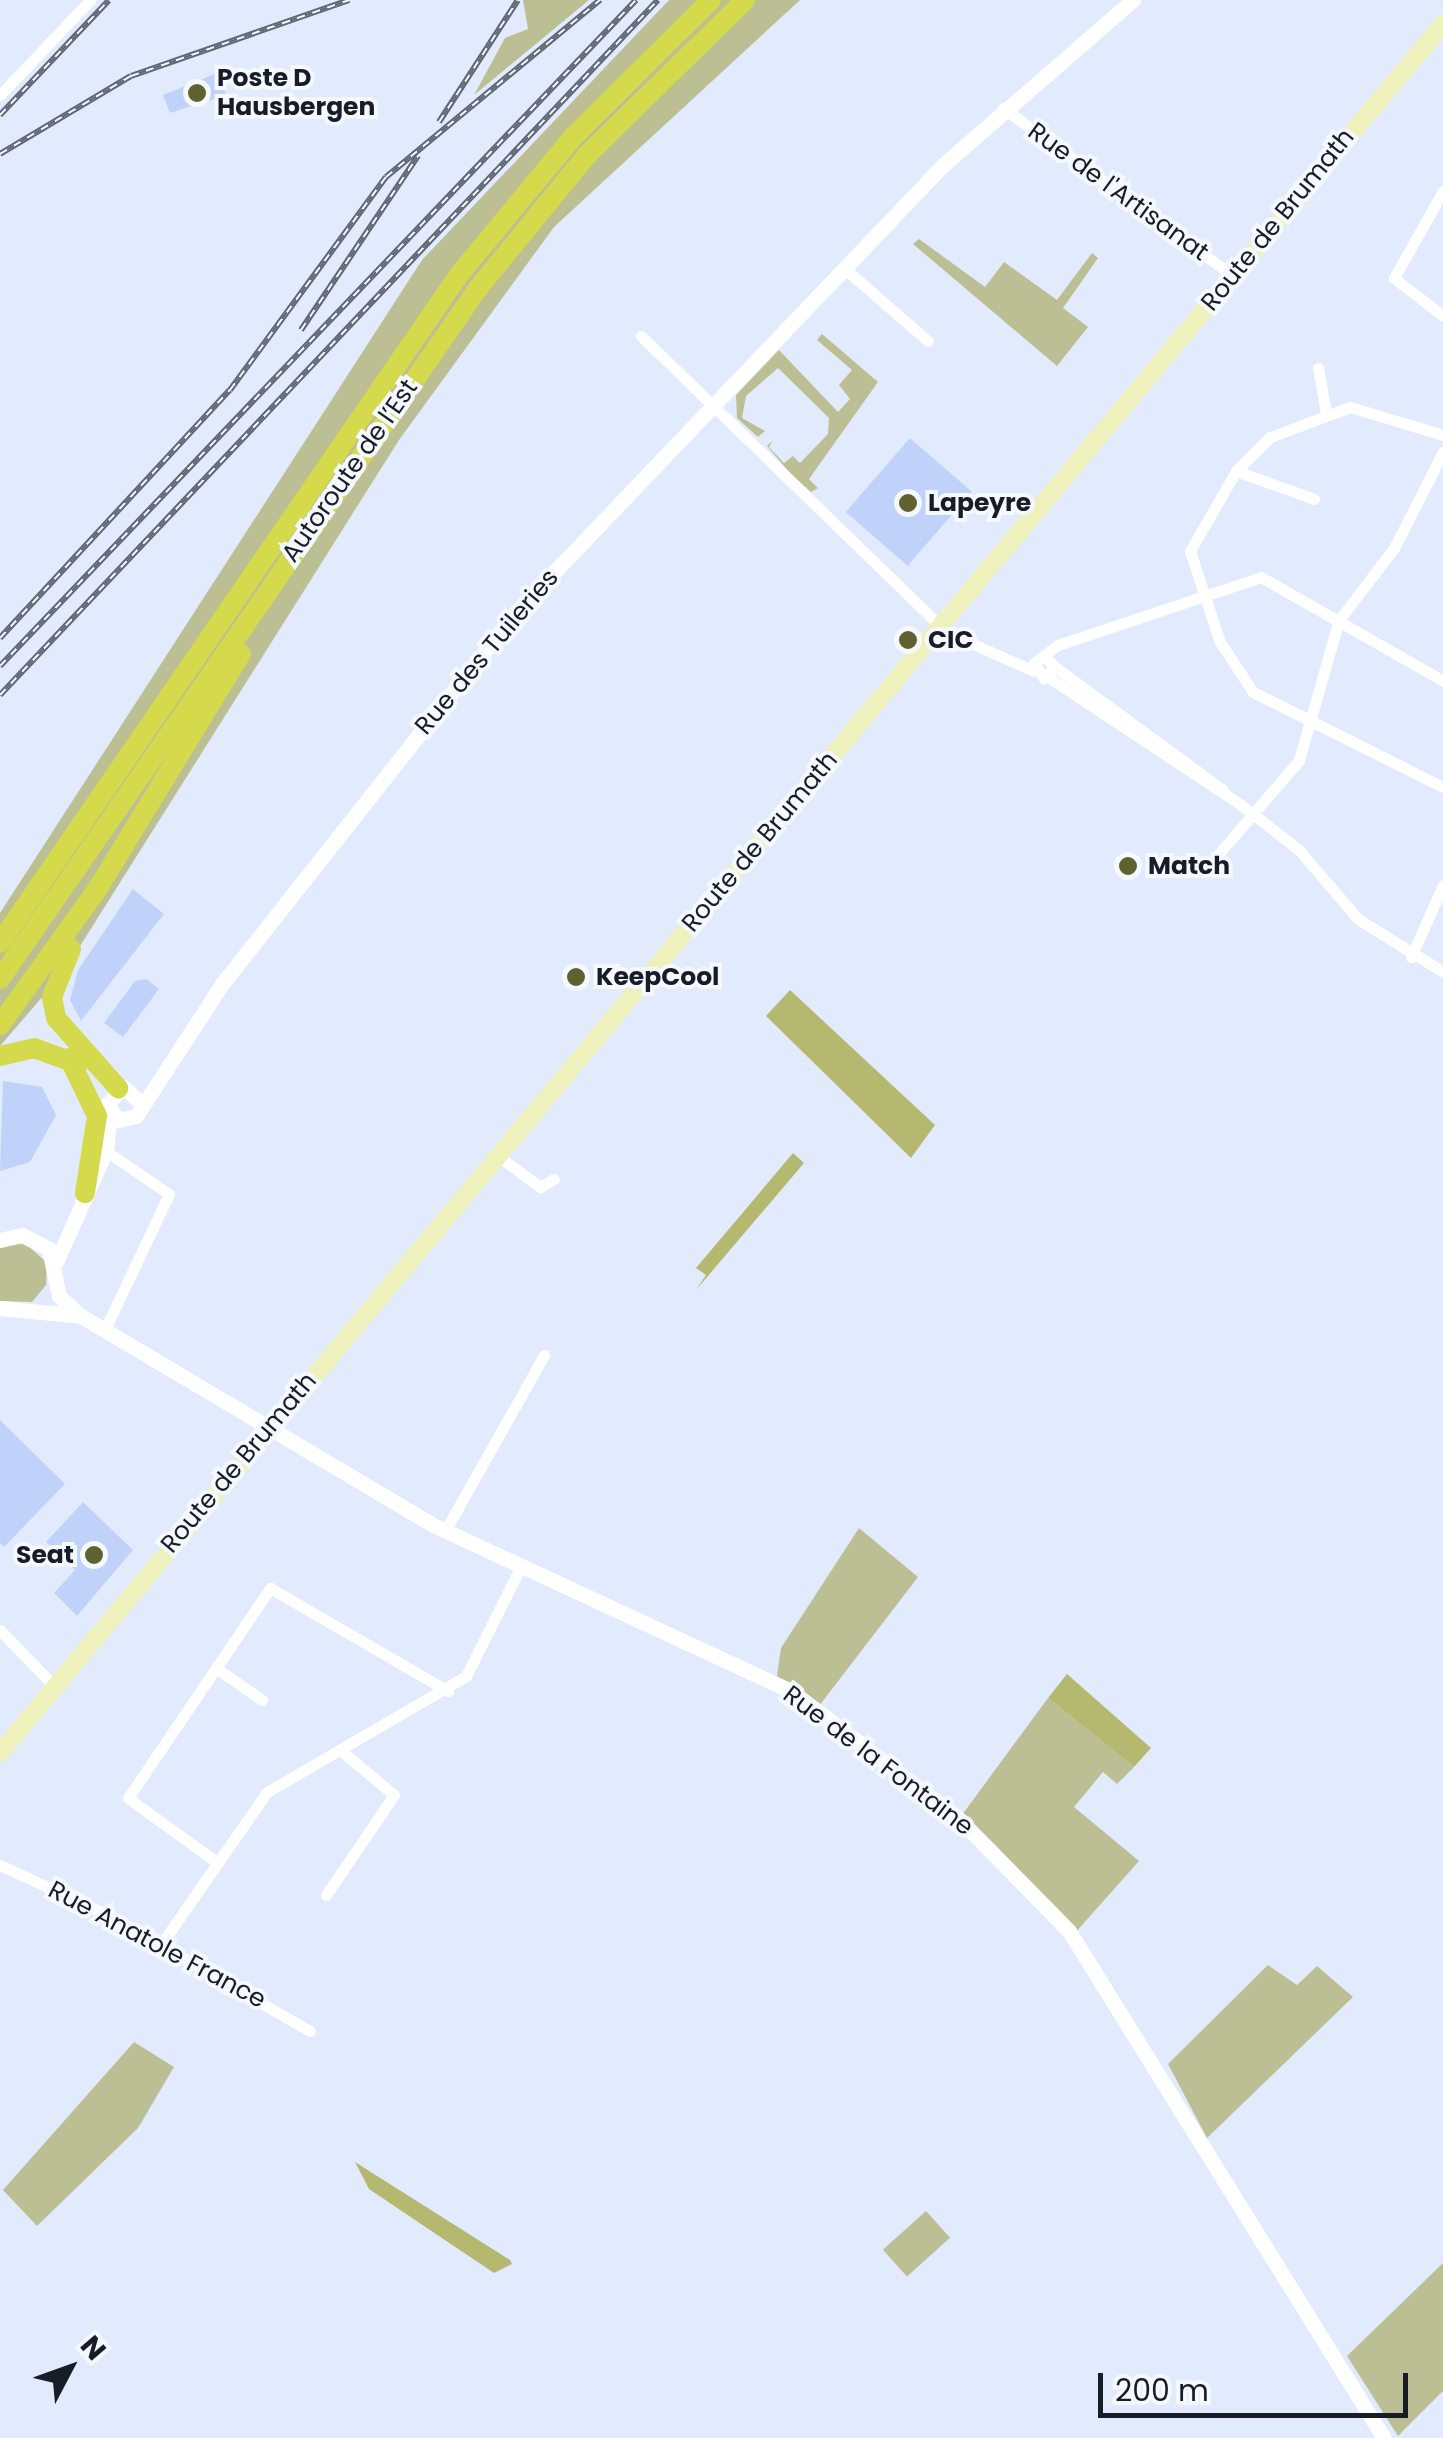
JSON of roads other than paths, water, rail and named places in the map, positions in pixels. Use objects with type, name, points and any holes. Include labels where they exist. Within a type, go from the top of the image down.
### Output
[{"type":"highway","name":"Autoroute de l’Est","points":[[0,943],[458,276],[572,138],[711,0]]},
{"type":"highway","name":"Autoroute de l’Est","points":[[0,979],[532,218],[745,0]]},
{"type":"highway","points":[[0,1025],[116,861],[243,651],[246,624]]},
{"type":"highway","points":[[116,861],[52,997],[64,1032],[116,1098]]},
{"type":"highway","points":[[0,1056],[34,1048],[69,1058],[116,1098]]},
{"type":"highway","points":[[69,1058],[97,1116],[85,1193]]},
{"type":"main road","name":"Route de Brumath","points":[[0,1753],[266,1425],[501,1158],[1443,24]]},
{"type":"street","points":[[0,94],[90,0]]},
{"type":"street","name":"Rue des Tuileries","points":[[56,1262],[67,1228],[108,1147],[166,1066],[517,612],[844,268],[1004,108],[1133,0]]},
{"type":"street","name":"Rue de l'Artisanat","points":[[1004,108],[1232,276]]},
{"type":"street","points":[[1443,191],[1394,278],[1443,316]]},
{"type":"street","points":[[844,268],[928,341]]},
{"type":"street","points":[[641,336],[942,624],[1034,671],[1048,664],[1067,644],[1200,592],[1261,578],[1443,681]]},
{"type":"street","points":[[1318,368],[1326,412]]},
{"type":"street","points":[[1443,435],[1374,409],[1326,412],[1270,437],[1236,470],[1195,530],[1200,592],[1244,682],[1305,719],[1443,786]]},
{"type":"street","points":[[1216,857],[1298,760],[1305,719],[1340,620],[1394,548],[1443,452]]},
{"type":"street","points":[[1236,470],[1314,498]]},
{"type":"street","points":[[1002,656],[1048,664],[1300,850],[1358,919],[1410,957],[1443,972]]},
{"type":"street","points":[[1410,957],[1443,884]]},
{"type":"street","name":"Rue des Tuileries","points":[[108,1147],[116,1098],[166,1066]]},
{"type":"street","points":[[116,1098],[141,1103]]},
{"type":"street","points":[[116,1098],[128,1121]]},
{"type":"street","points":[[106,1329],[169,1194],[108,1147]]},
{"type":"street","points":[[501,1158],[540,1187],[554,1179]]},
{"type":"street","points":[[0,1240],[37,1240],[67,1228]]},
{"type":"street","points":[[36,1310],[56,1281],[56,1262],[37,1240]]},
{"type":"street","name":"Rue de la Fontaine","points":[[56,1281],[81,1316]]},
{"type":"street","name":"Rue de la Fontaine","points":[[0,1308],[81,1316],[445,1531],[791,1690],[957,1817],[1040,1897],[1114,1997],[1384,2438]]},
{"type":"street","points":[[445,1531],[544,1356]]},
{"type":"street","points":[[162,1943],[267,1792],[345,1754],[448,1691],[480,1656],[520,1568]]},
{"type":"street","points":[[218,1863],[128,1798],[270,1588],[448,1691]]},
{"type":"street","points":[[0,1630],[54,1686]]},
{"type":"street","points":[[216,1668],[262,1700]]},
{"type":"street","points":[[326,1895],[394,1795],[345,1754]]},
{"type":"street","name":"Rue Anatole France","points":[[0,1865],[162,1943],[310,2031]]},
{"type":"railway","points":[[0,115],[109,0]]},
{"type":"railway","points":[[0,154],[131,76],[349,0]]},
{"type":"railway","points":[[439,122],[518,0]]},
{"type":"railway","points":[[0,638],[230,390],[386,177],[600,0]]},
{"type":"railway","points":[[0,666],[636,0]]},
{"type":"railway","points":[[0,695],[658,0]]},
{"type":"railway","points":[[301,330],[418,156]]},
{"type":"place","name":"Poste D Hausbergen","points":[[197,93]]},
{"type":"place","name":"Lapeyre","points":[[908,503]]},
{"type":"place","name":"CIC","points":[[908,640]]},
{"type":"place","name":"Match","points":[[1128,866]]},
{"type":"place","name":"KeepCool","points":[[576,977]]},
{"type":"place","name":"Seat","points":[[94,1555]]}]
